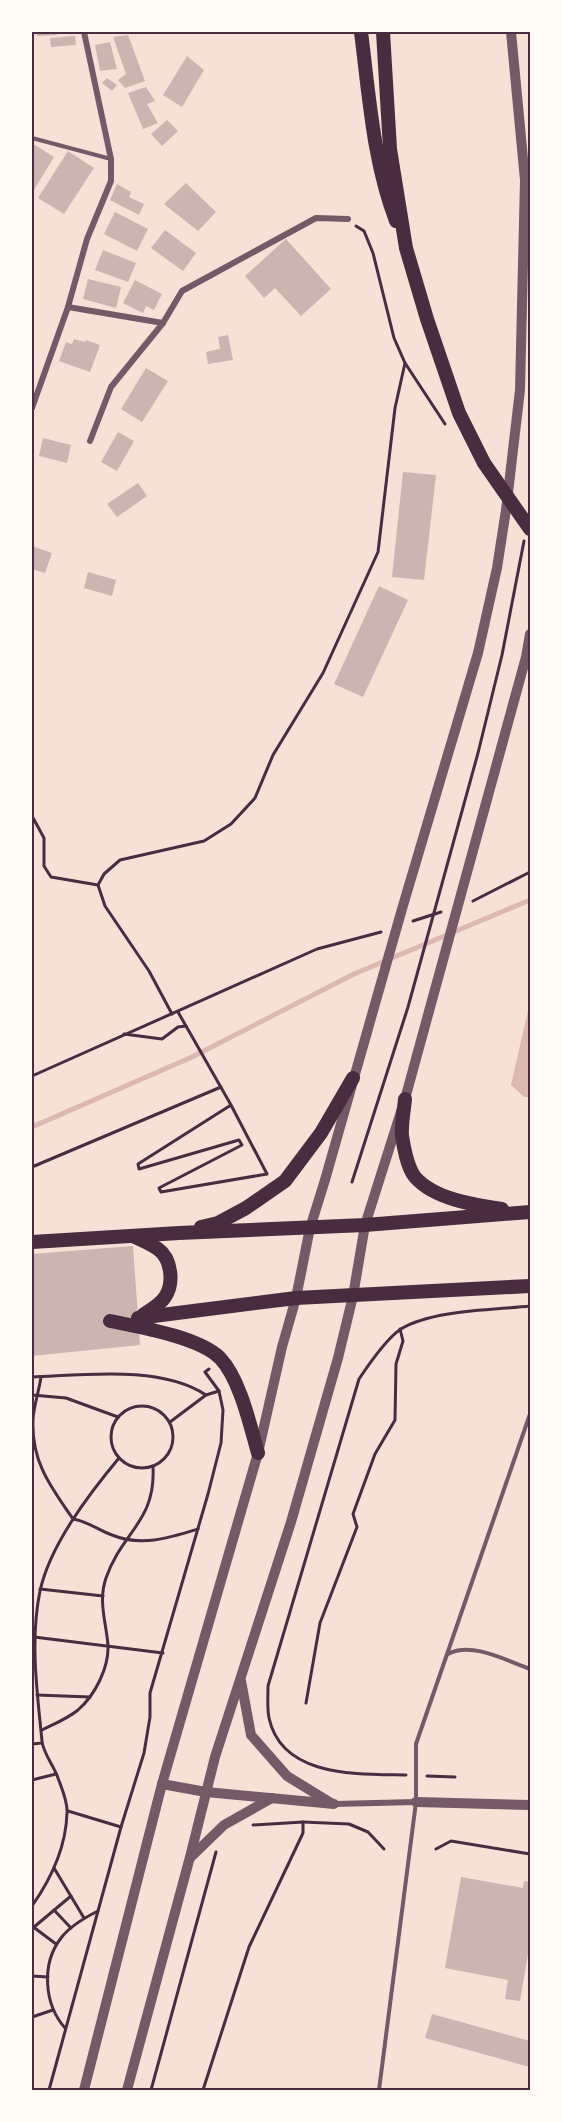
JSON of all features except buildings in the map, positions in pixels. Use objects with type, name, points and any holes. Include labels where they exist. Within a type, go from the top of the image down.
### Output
[{"type":"highway","points":[[361,32],[376,146],[388,201],[406,248],[427,319],[459,413],[484,463],[527,533]]},
{"type":"highway","points":[[383,32],[390,149],[406,248]]},
{"type":"highway","points":[[178,1233],[218,1223],[246,1208],[285,1182],[321,1133],[353,1078]]},
{"type":"highway","points":[[405,1099],[402,1135],[406,1157],[414,1176],[436,1193],[467,1204],[531,1212]]},
{"type":"highway","points":[[32,1242],[365,1225],[531,1212]]},
{"type":"highway","points":[[134,1236],[160,1250],[170,1270],[170,1282],[165,1297],[156,1307],[138,1318],[296,1298],[531,1286]]},
{"type":"highway","points":[[110,1321],[164,1333],[207,1348],[220,1358],[229,1370],[243,1401],[258,1453]]},
{"type":"street","points":[[32,408],[68,307],[87,239],[111,181],[111,159],[84,32]]},
{"type":"street","points":[[84,2091],[162,1784],[258,1453],[282,1347],[296,1298],[310,1228],[478,654],[497,568],[520,390],[525,180],[511,32]]},
{"type":"street","points":[[90,441],[111,387],[163,323],[182,291],[316,219],[348,219]]},
{"type":"street","points":[[68,307],[163,323]]},
{"type":"street","points":[[127,2091],[206,1791],[293,1514],[338,1358],[353,1296],[365,1225],[405,1099],[433,995],[462,901],[531,634]]},
{"type":"street","points":[[241,1678],[250,1735],[287,1776],[334,1804]]},
{"type":"street","points":[[162,1784],[206,1791],[334,1804],[416,1802],[531,1805]]},
{"type":"street","points":[[190,1857],[224,1824],[273,1798]]},
{"type":"lane","points":[[32,138],[111,159]]},
{"type":"lane","points":[[378,2091],[416,1802],[416,1744],[531,1414]]},
{"type":"lane","points":[[447,1655],[455,1650],[479,1651],[531,1669]]},
{"type":"path","points":[[348,219],[364,231],[373,253],[394,338],[405,363],[449,431]]},
{"type":"path","points":[[172,1014],[149,971],[105,906],[98,885],[104,874],[120,860],[204,841],[231,824],[255,798],[273,755],[323,673],[378,552],[395,408],[405,363]]},
{"type":"path","points":[[527,533],[531,545]]},
{"type":"path","points":[[352,1182],[408,1007],[478,753],[517,583]]},
{"type":"path","points":[[32,816],[44,838],[44,866],[51,877],[98,885]]},
{"type":"path","points":[[462,901],[531,872]]},
{"type":"path","points":[[410,922],[443,911]]},
{"type":"path","points":[[32,1076],[316,949],[388,930]]},
{"type":"path","points":[[178,1012],[231,1105],[267,1174],[161,1192],[159,1188],[242,1145],[239,1140],[139,1169],[138,1164],[231,1105]]},
{"type":"path","points":[[124,1034],[162,1040],[178,1027],[186,1026]]},
{"type":"path","points":[[32,1167],[221,1087]]},
{"type":"path","points":[[455,1777],[348,1773],[308,1765],[285,1748],[274,1734],[268,1716],[268,1686],[359,1379],[372,1359],[400,1329],[421,1321],[446,1315],[531,1306]]},
{"type":"path","points":[[306,1703],[320,1623],[357,1527],[353,1514],[375,1454],[395,1420],[396,1364],[403,1341],[400,1329]]},
{"type":"path","points":[[49,2091],[121,1827],[144,1753],[150,1717],[150,1693],[221,1443],[223,1410],[219,1391],[205,1372],[212,1366]]},
{"type":"path","points":[[32,1377],[132,1374],[171,1379],[198,1389],[207,1395]]},
{"type":"path","points":[[41,1377],[33,1417],[33,1437],[44,1476],[73,1519],[82,1520],[125,1540],[141,1542],[158,1540],[198,1529]]},
{"type":"path","points":[[170,1422],[207,1395],[219,1391]]},
{"type":"path","points":[[32,1395],[66,1398],[118,1417]]},
{"type":"path","points":[[146,1406],[155,1408],[170,1422],[174,1440],[171,1449],[166,1457],[153,1467],[143,1469],[134,1467],[119,1458],[111,1442],[111,1433],[118,1417],[126,1410],[146,1406]]},
{"type":"path","points":[[32,1906],[54,1868],[68,1811],[57,1774],[42,1743],[34,1664],[34,1637],[40,1589],[52,1558],[73,1519],[94,1488],[119,1458]]},
{"type":"path","points":[[42,1730],[78,1710],[90,1697],[102,1674],[108,1646],[102,1612],[106,1579],[125,1540],[148,1508],[152,1494],[153,1467]]},
{"type":"path","points":[[40,1589],[103,1596]]},
{"type":"path","points":[[34,1637],[162,1653]]},
{"type":"path","points":[[38,1695],[90,1697]]},
{"type":"path","points":[[280,1741],[283,1738]]},
{"type":"path","points":[[32,1744],[42,1743]]},
{"type":"path","points":[[32,1780],[57,1774]]},
{"type":"path","points":[[68,1811],[121,1827]]},
{"type":"path","points":[[203,2091],[249,1947],[303,1833],[303,1822]]},
{"type":"path","points":[[249,1826],[303,1822],[349,1824],[368,1832],[384,1849]]},
{"type":"path","points":[[436,1849],[451,1841],[531,1854]]},
{"type":"path","points":[[151,2091],[218,1848]]},
{"type":"path","points":[[54,1868],[84,1918]]},
{"type":"path","points":[[56,1944],[33,1927],[71,1896]]},
{"type":"path","points":[[54,1910],[71,1928]]},
{"type":"path","points":[[65,2028],[53,2010],[48,1991],[48,1965],[56,1944],[71,1928],[98,1911]]},
{"type":"path","points":[[32,1976],[48,1977]]},
{"type":"path","points":[[32,2017],[53,2010]]},
{"type":"path","points":[[32,2086],[33,2091]]},
{"type":"shaded area","points":[[530,1002],[530,1097],[524,1097],[511,1085]]},
{"type":"waterway","points":[[32,1127],[192,1057],[354,974],[530,900]]}]
